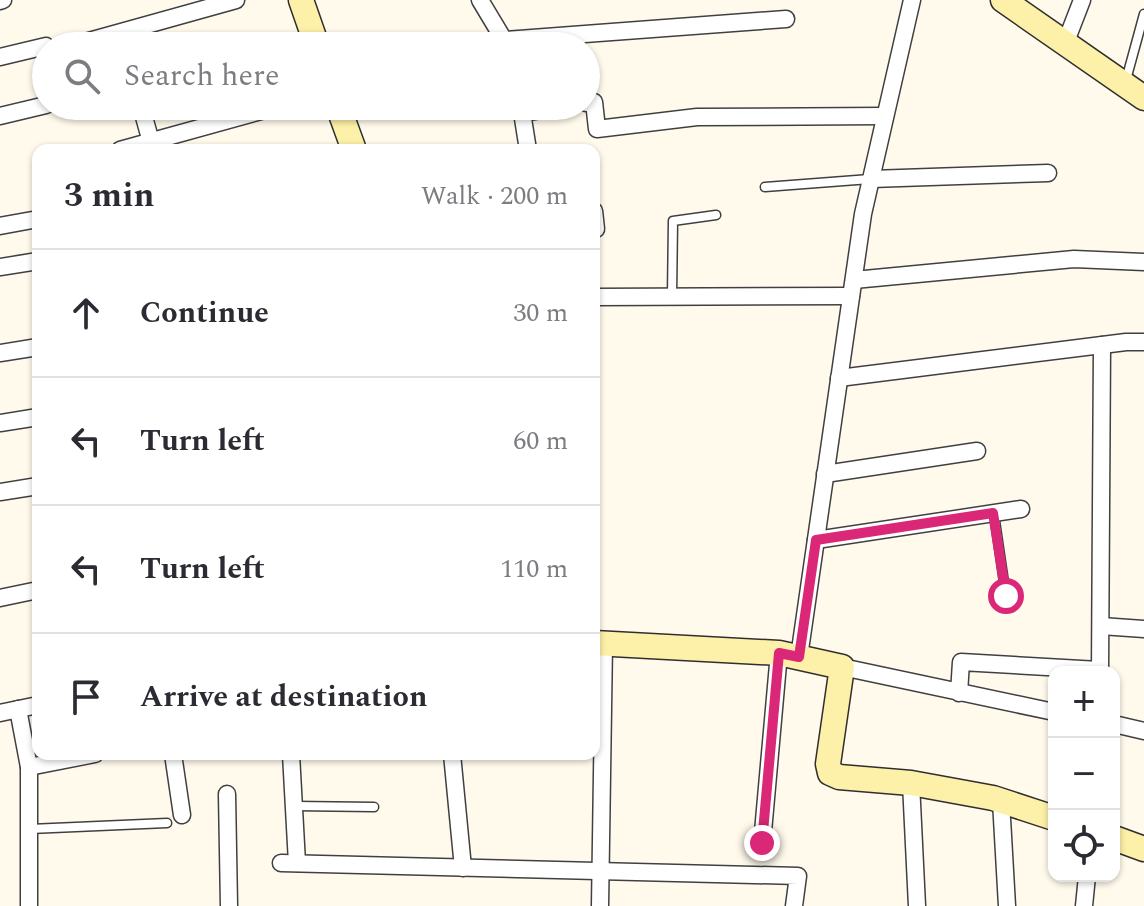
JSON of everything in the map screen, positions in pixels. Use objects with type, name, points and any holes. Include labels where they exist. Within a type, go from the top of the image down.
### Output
[{"type":"street","points":[[142,32],[236,0]]},
{"type":"street","points":[[301,0],[312,32]]},
{"type":"street","points":[[480,0],[499,32]]},
{"type":"street","points":[[762,843],[789,655],[816,540],[871,179],[912,0]]},
{"type":"street","points":[[1003,0],[1134,91]]},
{"type":"street","points":[[1065,44],[1082,0]]},
{"type":"street","points":[[600,35],[786,19]]},
{"type":"street","points":[[0,57],[32,50]]},
{"type":"street","points":[[0,116],[32,108]]},
{"type":"street","points":[[596,120],[597,129],[697,117],[885,116]]},
{"type":"street","points":[[147,120],[158,144],[234,120]]},
{"type":"street","points":[[343,120],[352,144]]},
{"type":"street","points":[[523,120],[527,144]]},
{"type":"street","points":[[871,179],[1048,173]]},
{"type":"street","points":[[0,226],[32,220]]},
{"type":"street","points":[[600,297],[672,297],[852,288],[1074,259],[1144,262]]},
{"type":"street","points":[[0,267],[32,262]]},
{"type":"street","points":[[839,378],[1144,342]]},
{"type":"street","points":[[1100,666],[1102,345]]},
{"type":"street","points":[[0,353],[32,348]]},
{"type":"street","points":[[0,423],[32,418]]},
{"type":"street","points":[[825,474],[977,451]]},
{"type":"street","points":[[0,492],[32,487]]},
{"type":"street","points":[[816,540],[1021,509]]},
{"type":"street","points":[[0,598],[32,591]]},
{"type":"street","points":[[1101,626],[1144,629]]},
{"type":"street","points":[[600,643],[789,655],[1048,711]]},
{"type":"street","points":[[959,693],[961,662],[1048,668]]},
{"type":"street","points":[[842,667],[828,764],[830,773],[839,777],[911,783],[1001,801],[1048,816]]},
{"type":"street","points":[[0,713],[32,706]]},
{"type":"street","points":[[18,709],[29,767],[29,906]]},
{"type":"street","points":[[1120,725],[1144,731]]},
{"type":"street","points":[[29,767],[65,760]]},
{"type":"street","points":[[174,760],[182,815]]},
{"type":"street","points":[[291,760],[294,806],[289,863],[798,876],[794,906]]},
{"type":"street","points":[[453,760],[463,868]]},
{"type":"street","points":[[600,760],[600,906]]},
{"type":"street","points":[[911,783],[917,906]]},
{"type":"street","points":[[227,794],[229,906]]},
{"type":"street","points":[[1001,801],[1007,906]]},
{"type":"street","points":[[1120,840],[1144,849]]},
{"type":"street","points":[[1084,906],[1086,882]]},
{"type":"lane","points":[[1134,91],[1144,14]]},
{"type":"lane","points":[[765,187],[871,179]]},
{"type":"lane","points":[[672,297],[673,221],[716,215]]},
{"type":"lane","points":[[993,513],[1006,596]]},
{"type":"lane","points":[[294,806],[374,807]]},
{"type":"lane","points":[[29,829],[167,823]]},
{"type":"route","points":[[762,843],[779,653],[799,657],[816,540],[993,513],[1006,596]]}]
